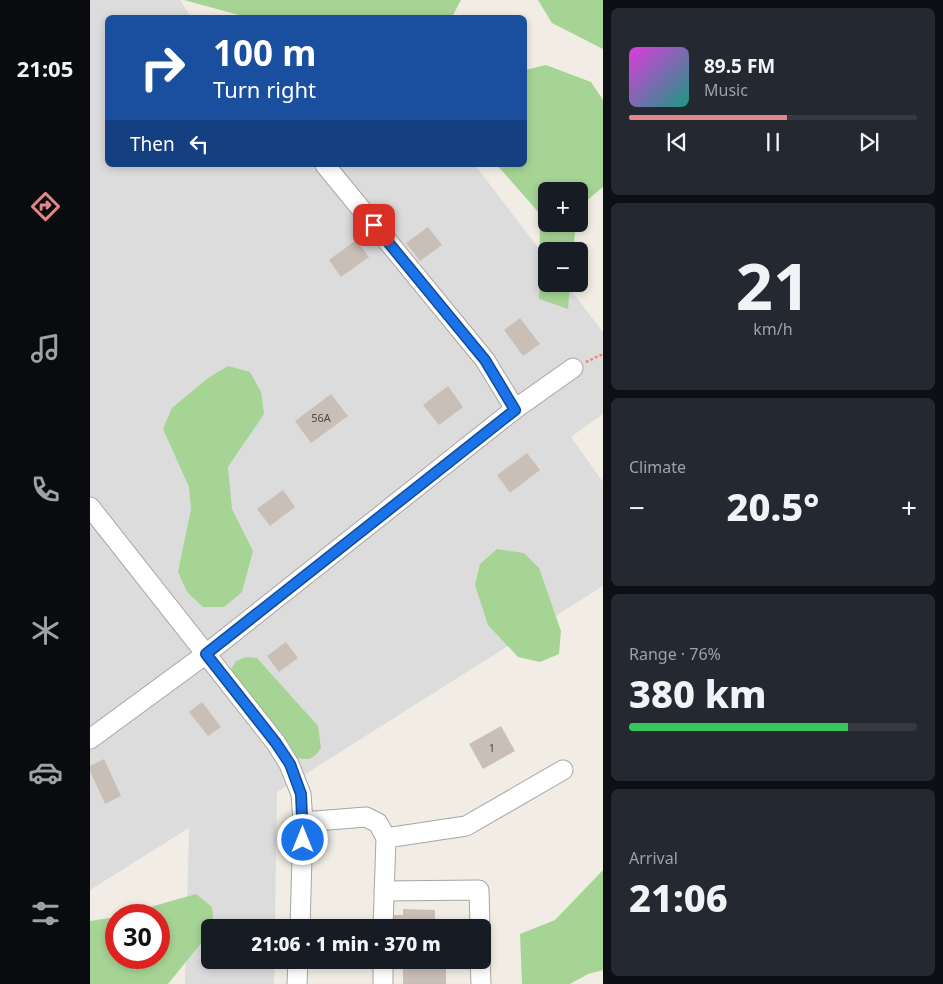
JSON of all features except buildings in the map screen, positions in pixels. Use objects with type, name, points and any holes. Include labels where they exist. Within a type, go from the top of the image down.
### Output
[{"type":"street","points":[[327,167],[485,360],[515,410]]},
{"type":"street","points":[[90,739],[206,654],[515,410],[573,368]]},
{"type":"street","points":[[90,507],[276,743],[290,764],[301,794],[304,822],[300,919]]},
{"type":"street","points":[[386,838],[466,826],[563,770]]},
{"type":"street","points":[[304,822],[366,816],[378,823],[386,838],[383,919]]},
{"type":"street","points":[[384,892],[479,890],[480,919]]},
{"type":"street","points":[[298,969],[298,984]]},
{"type":"street","points":[[383,969],[383,984]]},
{"type":"street","points":[[480,969],[481,984]]},
{"type":"shaded area","points":[[90,0],[180,0],[190,15],[105,15],[105,167],[477,167],[538,248],[538,292],[572,292],[603,332],[603,414],[571,437],[603,482],[603,586],[277,792],[275,919],[201,919],[201,969],[275,969],[274,984],[185,984],[189,828],[90,890]]},
{"type":"green space","points":[[184,0],[461,0],[453,15],[239,15]]},
{"type":"green space","points":[[538,0],[603,0],[603,49],[552,23]]},
{"type":"green space","points":[[546,65],[591,82],[603,100],[603,187],[588,200],[588,182],[538,182],[538,212],[499,167],[527,167],[527,70]]},
{"type":"green space","points":[[540,232],[575,232],[574,242],[540,242]]},
{"type":"green space","points":[[539,292],[569,292],[568,309],[539,299]]},
{"type":"green space","points":[[228,366],[250,372],[261,392],[264,414],[228,467],[232,509],[253,551],[242,592],[224,607],[203,607],[187,592],[178,572],[191,509],[189,487],[163,429],[172,408],[208,378]]},
{"type":"green space","points":[[497,549],[524,553],[539,568],[561,631],[559,654],[540,662],[518,657],[488,625],[475,585],[480,564]]},
{"type":"green space","points":[[246,657],[257,658],[318,726],[321,748],[310,759],[294,757],[230,671],[236,661]]},
{"type":"green space","points":[[603,870],[603,970],[588,974],[570,984],[522,984],[520,934],[555,920]]},
{"type":"green space","points":[[196,894],[212,907],[213,919],[201,919],[201,943],[168,984],[90,984],[90,921],[105,919],[105,969],[170,969],[170,904],[161,904]]},
{"type":"route","points":[[303,840],[304,822],[301,794],[290,764],[276,743],[206,654],[515,410],[485,360],[374,225]]}]
